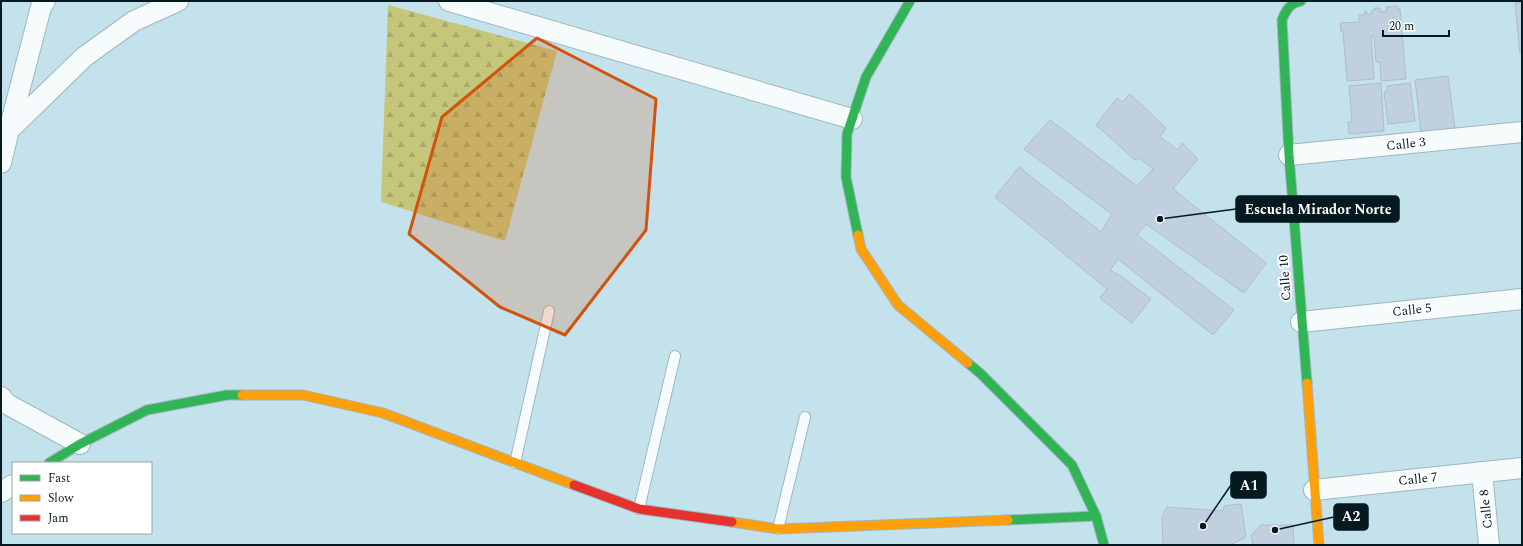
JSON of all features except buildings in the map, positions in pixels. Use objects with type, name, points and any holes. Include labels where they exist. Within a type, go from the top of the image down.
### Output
[{"type":"street","points":[[1,164],[41,7],[45,1]]},
{"type":"street","points":[[9,130],[84,58],[134,21],[178,1]]},
{"type":"street","points":[[449,1],[852,119]]},
{"type":"street","points":[[910,1],[866,77],[847,134],[846,178],[861,249],[898,305],[981,374],[1072,465],[1096,516],[1104,545]]},
{"type":"street","name":"Calle 10","points":[[1301,1],[1295,2],[1286,9],[1282,20],[1289,155],[1319,545]]},
{"type":"street","name":"Calle 3","points":[[1289,155],[1522,132]]},
{"type":"street","name":"Calle 5","points":[[1301,322],[1522,299]]},
{"type":"street","points":[[51,462],[80,444],[148,410],[227,396],[302,395],[383,413],[639,510],[778,529],[1096,516]]},
{"type":"street","points":[[1,397],[7,404],[80,444]]},
{"type":"street","name":"Calle 7","points":[[1314,490],[1522,468]]},
{"type":"street","name":"Calle 8","points":[[1482,472],[1489,545]]},
{"type":"street","points":[[1,492],[12,486]]},
{"type":"lane","points":[[515,463],[549,311]]},
{"type":"lane","points":[[639,510],[675,356]]},
{"type":"lane","points":[[778,529],[805,417]]},
{"type":"highlighted area","points":[[537,38],[656,99],[646,230],[565,335],[500,307],[409,234],[442,117]]},
{"type":"green space","points":[[388,5],[557,51],[505,241],[381,202]]},
{"type":"traffic: fast","points":[[858,235],[846,177],[847,134],[866,77],[910,1]]},
{"type":"traffic: fast","points":[[1301,1],[1294,3],[1285,13],[1282,20],[1289,155],[1307,383]]},
{"type":"traffic: fast","points":[[968,363],[981,374],[1072,465],[1096,516],[1104,545]]},
{"type":"traffic: fast","points":[[51,462],[80,444],[147,410],[227,395],[242,395]]},
{"type":"traffic: fast","points":[[1008,520],[1096,516]]},
{"type":"traffic: slow","points":[[858,235],[861,249],[898,305],[968,363]]},
{"type":"traffic: slow","points":[[1307,383],[1319,545]]},
{"type":"traffic: slow","points":[[242,395],[303,395],[383,413],[574,485]]},
{"type":"traffic: slow","points":[[732,522],[778,529],[1008,520]]},
{"type":"traffic: jam","points":[[574,485],[639,509],[732,522]]},
{"type":"place","name":"Escuela Mirador Norte","points":[[1160,219]]},
{"type":"place","name":"A1","points":[[1203,526]]},
{"type":"place","name":"A2","points":[[1275,530]]}]
